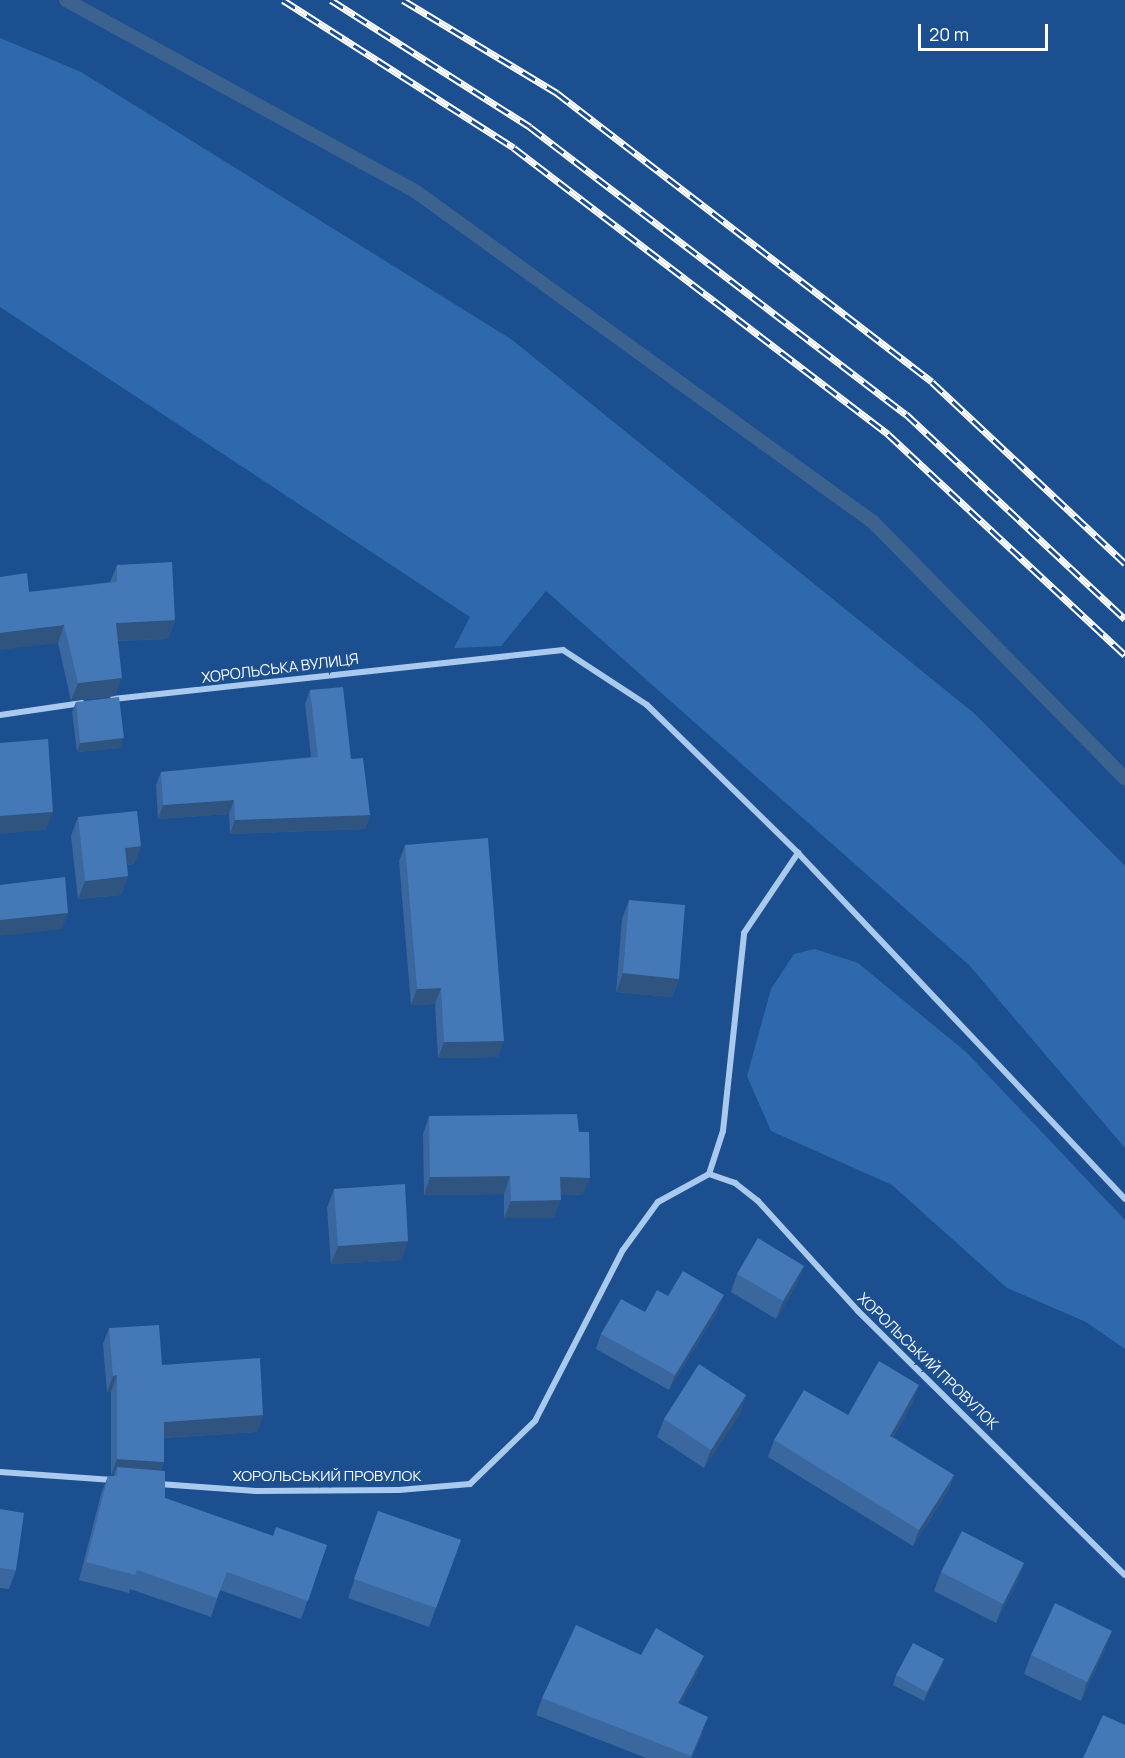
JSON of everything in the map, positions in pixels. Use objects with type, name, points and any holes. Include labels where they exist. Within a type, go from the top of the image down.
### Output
[{"type":"street","name":"ХОРОЛЬСЬКА ВУЛИЦЯ","points":[[105,700],[563,650],[647,705],[798,853]]},
{"type":"street","points":[[0,715],[93,701]]},
{"type":"street","points":[[709,1174],[723,1131],[744,933],[798,853],[1125,1199]]},
{"type":"street","name":"ХОРОЛЬСЬКИЙ ПРОВУЛОК","points":[[145,1482],[256,1491],[399,1491],[470,1484],[536,1421],[623,1250],[658,1202],[709,1174],[735,1183],[758,1201],[858,1311],[1125,1575]]},
{"type":"street","points":[[0,1472],[123,1481]]},
{"type":"shaded area","points":[[0,38],[81,72],[511,339],[975,714],[1125,866],[1125,1148],[969,965],[546,591],[501,646],[454,648],[470,617],[0,307]]},
{"type":"shaded area","points":[[815,949],[858,963],[966,1052],[1125,1220],[1125,1349],[1086,1322],[1007,1288],[892,1185],[771,1131],[747,1076],[771,989],[794,954]]},
{"type":"building","points":[[172,562],[175,620],[116,623],[122,678],[78,683],[64,625],[0,633],[0,577],[27,573],[29,592],[117,582],[117,565]]},
{"type":"building","points":[[343,687],[351,759],[363,758],[370,815],[235,820],[234,800],[163,805],[161,772],[318,757],[310,690]]},
{"type":"building","points":[[119,697],[124,738],[80,743],[76,702]]},
{"type":"building","points":[[48,739],[53,812],[0,816],[0,743]]},
{"type":"building","points":[[137,811],[141,846],[125,848],[128,876],[85,881],[78,817]]},
{"type":"building","points":[[488,838],[504,1041],[444,1042],[441,988],[417,989],[405,845]]},
{"type":"building","points":[[65,877],[68,913],[0,920],[0,885]]},
{"type":"building","points":[[629,900],[685,905],[679,979],[623,973]]},
{"type":"building","points":[[577,1114],[579,1132],[589,1132],[590,1178],[560,1177],[561,1200],[511,1201],[510,1176],[430,1177],[429,1116]]},
{"type":"building","points":[[405,1184],[408,1241],[338,1246],[334,1189]]},
{"type":"building","points":[[758,1238],[804,1266],[783,1301],[737,1274]]},
{"type":"building","points":[[683,1271],[724,1295],[675,1375],[601,1334],[621,1299],[645,1312],[657,1290],[668,1296]]},
{"type":"building","points":[[159,1325],[162,1365],[260,1358],[263,1415],[164,1422],[164,1462],[117,1459],[117,1375],[113,1376],[109,1328]]},
{"type":"building","points":[[879,1361],[919,1385],[890,1436],[954,1475],[919,1530],[774,1440],[804,1390],[848,1415]]},
{"type":"building","points":[[699,1364],[746,1395],[711,1450],[664,1419]]},
{"type":"building","points":[[117,1467],[165,1471],[165,1498],[273,1536],[276,1527],[327,1545],[308,1601],[227,1572],[217,1598],[137,1570],[135,1575],[86,1562],[108,1476],[117,1476]]},
{"type":"building","points":[[0,1509],[24,1513],[16,1570],[0,1568]]},
{"type":"building","points":[[378,1511],[461,1540],[436,1608],[354,1579]]},
{"type":"building","points":[[962,1531],[1024,1563],[1003,1604],[941,1572]]},
{"type":"building","points":[[1055,1603],[1112,1631],[1087,1682],[1031,1655]]},
{"type":"building","points":[[576,1625],[641,1655],[656,1628],[704,1656],[678,1703],[708,1717],[691,1756],[542,1698]]},
{"type":"building","points":[[913,1643],[944,1659],[927,1692],[896,1675]]},
{"type":"building","points":[[1103,1715],[1125,1725],[1125,1758],[1083,1758]]},
{"type":"waterway","points":[[66,0],[415,191],[873,522],[1125,778]]},
{"type":"railway","points":[[283,0],[514,148],[888,434],[1125,655]]},
{"type":"railway","points":[[331,0],[530,127],[906,414],[1125,619]]},
{"type":"railway","points":[[403,0],[557,93],[932,382],[1125,563]]}]
